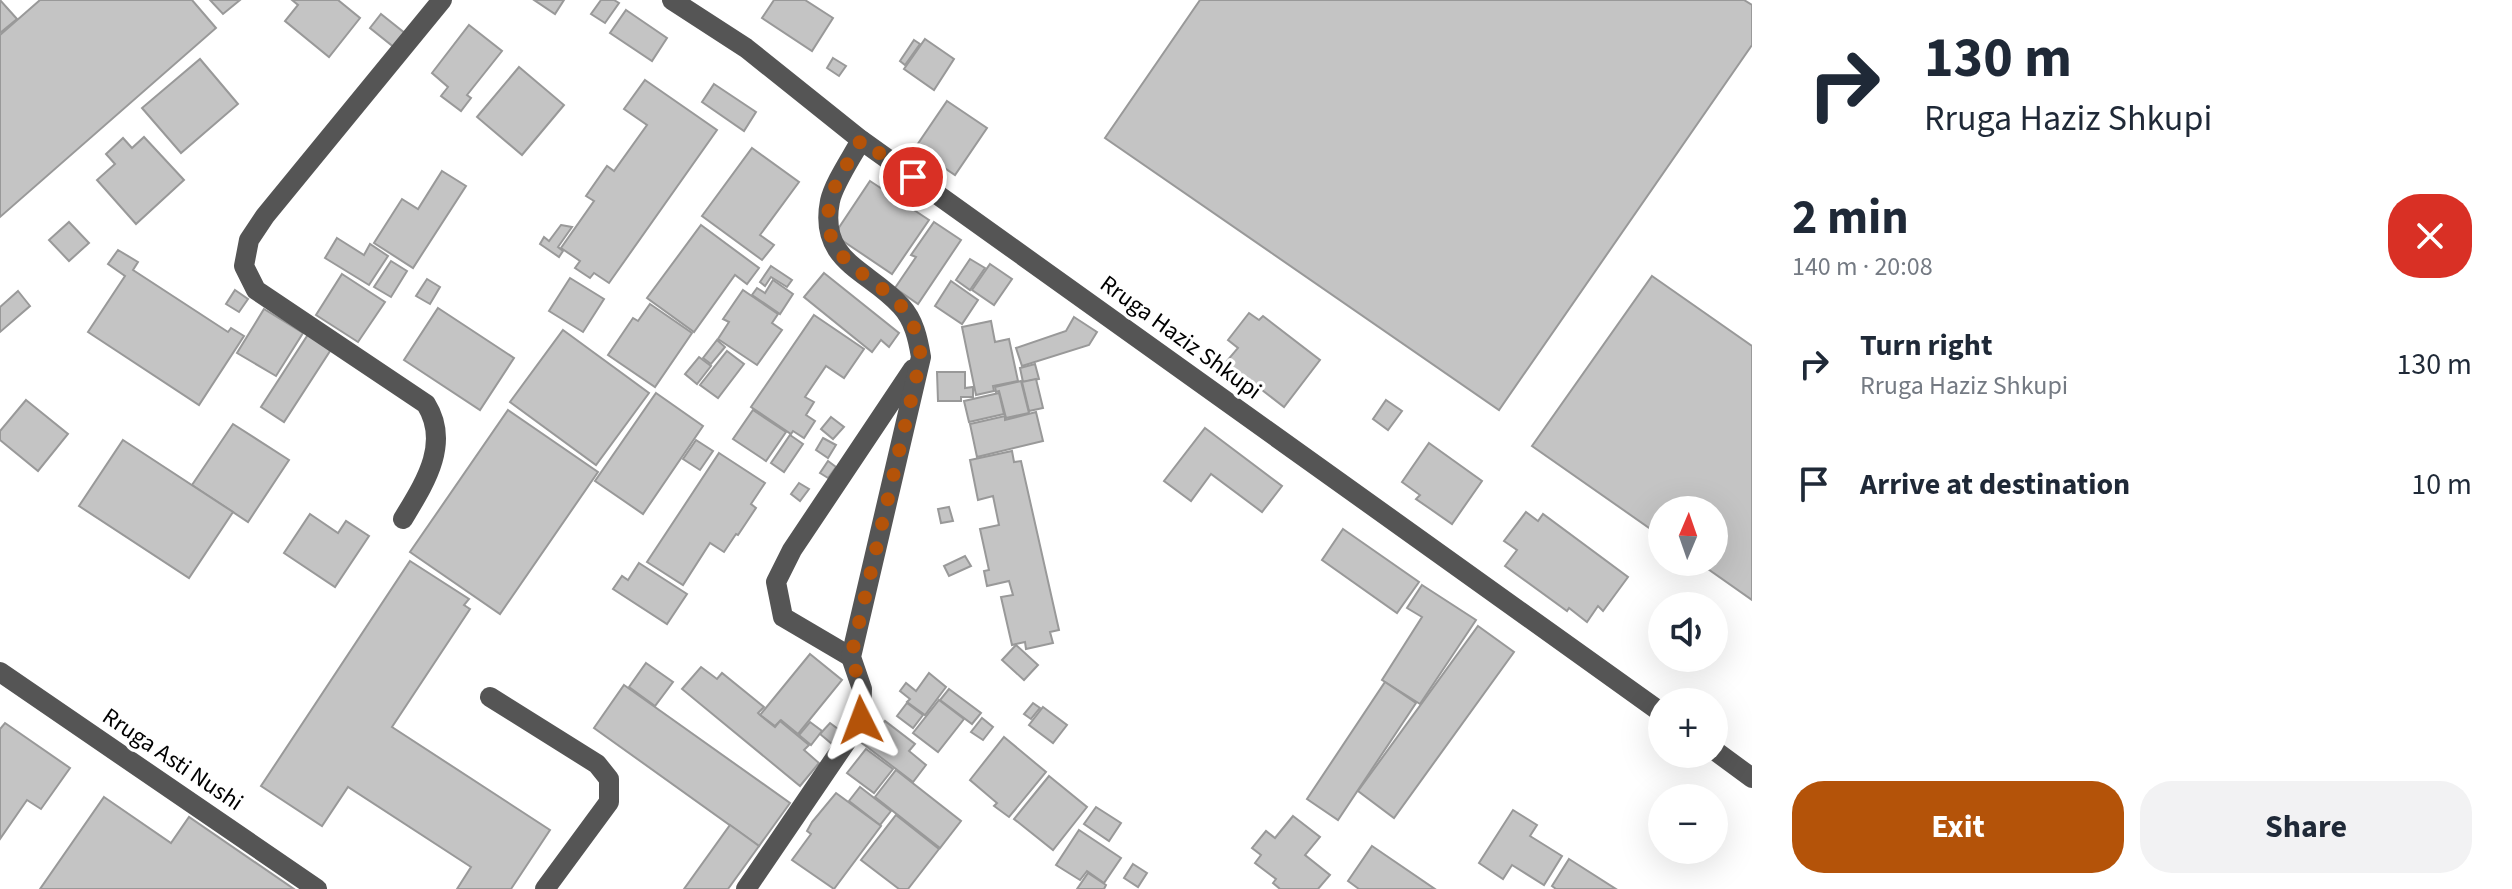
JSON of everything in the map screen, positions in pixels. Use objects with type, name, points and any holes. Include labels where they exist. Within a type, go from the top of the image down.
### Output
[{"type":"street","points":[[403,519],[431,471],[435,418],[426,404],[256,290],[244,266],[249,240],[265,216],[442,0]]},
{"type":"street","name":"Rruga Haziz Shkupi","points":[[672,0],[746,48],[861,140],[1648,703]]},
{"type":"street","points":[[746,889],[861,720],[862,689],[851,657],[921,357],[917,333],[902,307],[840,256],[828,230],[831,199],[861,140]]},
{"type":"street","points":[[851,657],[783,617],[776,582],[792,550],[921,357]]},
{"type":"street","name":"Rruga Asti Nushi","points":[[0,672],[317,889]]},
{"type":"street","points":[[490,697],[597,764],[609,779],[609,802],[545,889]]},
{"type":"street","points":[[1728,760],[1752,778]]},
{"type":"building","points":[[0,0],[17,19],[0,33]]},
{"type":"building","points":[[40,0],[192,0],[216,28],[0,217],[0,35]]},
{"type":"building","points":[[210,0],[240,0],[223,14]]},
{"type":"building","points":[[292,0],[338,0],[360,18],[329,57],[285,21],[298,5]]},
{"type":"building","points":[[534,0],[564,0],[555,14]]},
{"type":"building","points":[[601,0],[619,3],[605,23],[591,14]]},
{"type":"building","points":[[774,0],[805,0],[833,18],[812,51],[762,18]]},
{"type":"building","points":[[1200,0],[1744,0],[1752,5],[1752,45],[1499,410],[1105,138]]},
{"type":"building","points":[[626,10],[667,38],[652,61],[610,33]]},
{"type":"building","points":[[381,14],[406,34],[395,48],[370,28]]},
{"type":"building","points":[[469,25],[502,51],[467,95],[471,98],[461,111],[441,96],[448,87],[432,73]]},
{"type":"building","points":[[925,39],[954,59],[934,90],[904,69]]},
{"type":"building","points":[[914,40],[920,44],[905,65],[900,61]]},
{"type":"building","points":[[833,58],[846,66],[839,76],[827,68]]},
{"type":"building","points":[[200,59],[238,104],[181,153],[142,108]]},
{"type":"building","points":[[519,67],[564,105],[522,155],[477,117]]},
{"type":"building","points":[[645,80],[717,130],[609,283],[594,273],[590,278],[575,268],[580,261],[561,248],[594,201],[586,196],[607,166],[614,171],[647,125],[624,109]]},
{"type":"building","points":[[714,84],[756,112],[744,131],[702,102]]},
{"type":"building","points":[[947,101],[987,128],[955,175],[915,148]]},
{"type":"building","points":[[144,137],[184,180],[136,224],[97,180],[115,164],[106,154],[123,138],[132,148]]},
{"type":"building","points":[[752,148],[799,182],[760,235],[774,245],[762,260],[702,216]]},
{"type":"building","points":[[442,171],[466,186],[413,268],[374,243],[402,199],[418,209]]},
{"type":"building","points":[[870,181],[929,220],[892,274],[834,235]]},
{"type":"building","points":[[69,222],[89,243],[69,261],[49,240]]},
{"type":"building","points":[[934,222],[961,240],[918,304],[895,288],[916,257],[911,255]]},
{"type":"building","points":[[561,225],[572,227],[558,247],[563,251],[559,257],[540,244],[544,237],[549,241]]},
{"type":"building","points":[[701,225],[759,268],[747,284],[735,275],[694,332],[647,298]]},
{"type":"building","points":[[337,238],[364,255],[370,244],[388,256],[369,285],[325,258]]},
{"type":"building","points":[[118,250],[138,262],[133,270],[228,332],[231,328],[244,336],[199,405],[88,332],[125,276],[108,264]]},
{"type":"building","points":[[970,259],[985,268],[970,290],[956,280]]},
{"type":"building","points":[[391,261],[407,271],[391,297],[374,287]]},
{"type":"building","points":[[990,264],[1012,279],[994,305],[972,290]]},
{"type":"building","points":[[771,266],[792,280],[787,287],[771,277],[765,286],[760,282]]},
{"type":"building","points":[[824,273],[899,333],[889,347],[881,340],[872,352],[804,297]]},
{"type":"building","points":[[342,274],[385,302],[358,342],[316,315]]},
{"type":"building","points":[[1652,276],[1752,346],[1752,600],[1718,576],[1728,576],[1728,496],[1648,496],[1648,527],[1532,446]]},
{"type":"building","points":[[570,278],[604,299],[583,332],[549,311]]},
{"type":"building","points":[[427,279],[440,287],[430,304],[416,296]]},
{"type":"building","points":[[773,280],[793,294],[780,314],[752,295],[757,288],[765,293]]},
{"type":"building","points":[[951,281],[978,300],[962,324],[935,306]]},
{"type":"building","points":[[235,290],[248,299],[239,312],[226,304]]},
{"type":"building","points":[[743,290],[778,314],[772,323],[782,330],[757,365],[718,339],[729,322],[723,319]]},
{"type":"building","points":[[18,291],[30,306],[0,332],[0,307]]},
{"type":"building","points":[[650,304],[692,333],[655,387],[608,355],[633,318],[638,321]]},
{"type":"building","points":[[438,308],[514,358],[480,410],[404,360]]},
{"type":"building","points":[[264,309],[303,333],[276,376],[237,353]]},
{"type":"building","points":[[1249,313],[1259,320],[1263,316],[1320,360],[1284,407],[1226,362],[1238,348],[1228,340]]},
{"type":"building","points":[[814,315],[864,349],[844,378],[826,366],[805,397],[814,402],[806,415],[815,421],[804,438],[793,431],[791,434],[751,407]]},
{"type":"building","points":[[1074,317],[1097,332],[1089,345],[1022,366],[1016,348],[1066,331]]},
{"type":"building","points":[[991,321],[995,342],[1009,339],[1018,381],[993,386],[994,391],[976,395],[962,327]]},
{"type":"building","points":[[563,330],[649,393],[596,465],[510,402]]},
{"type":"building","points":[[309,333],[332,348],[284,422],[261,407]]},
{"type":"building","points":[[717,340],[725,347],[711,364],[703,358]]},
{"type":"building","points":[[727,351],[744,364],[718,398],[700,385]]},
{"type":"building","points":[[699,357],[711,366],[697,384],[685,374]]},
{"type":"building","points":[[1035,364],[1039,379],[1023,382],[1020,368]]},
{"type":"building","points":[[937,372],[965,372],[965,388],[973,387],[973,397],[961,397],[961,401],[938,401]]},
{"type":"building","points":[[1036,379],[1043,408],[1029,411],[1022,382]]},
{"type":"building","points":[[1021,381],[1029,413],[1006,418],[999,391],[996,392],[995,387]]},
{"type":"building","points":[[656,393],[703,426],[643,514],[595,481]]},
{"type":"building","points":[[999,393],[1004,414],[969,422],[964,401]]},
{"type":"building","points":[[26,400],[68,434],[38,471],[0,440],[0,431]]},
{"type":"building","points":[[1386,400],[1402,411],[1388,430],[1373,419]]},
{"type":"building","points":[[508,410],[598,472],[500,614],[410,552]]},
{"type":"building","points":[[753,410],[786,432],[766,461],[733,439]]},
{"type":"building","points":[[1036,412],[1043,441],[977,457],[970,424]]},
{"type":"building","points":[[831,417],[844,427],[833,439],[821,429]]},
{"type":"building","points":[[233,424],[289,460],[248,522],[192,485]]},
{"type":"building","points":[[1205,428],[1282,486],[1262,512],[1211,474],[1191,501],[1164,481]]},
{"type":"building","points":[[790,435],[803,444],[784,472],[771,463]]},
{"type":"building","points":[[823,438],[836,445],[828,458],[816,450]]},
{"type":"building","points":[[123,440],[233,512],[189,578],[79,506]]},
{"type":"building","points":[[696,440],[713,451],[700,470],[683,459]]},
{"type":"building","points":[[1429,443],[1482,481],[1452,524],[1416,499],[1420,495],[1402,482]]},
{"type":"building","points":[[1012,451],[1014,462],[1021,461],[1059,630],[1050,632],[1053,643],[1026,649],[1025,642],[1012,645],[1001,597],[1013,595],[1009,581],[987,586],[984,571],[989,570],[980,529],[999,525],[993,496],[978,500],[970,460]]},
{"type":"building","points":[[719,453],[765,483],[751,504],[756,508],[738,535],[724,552],[710,543],[683,585],[647,562]]},
{"type":"building","points":[[828,461],[836,467],[828,478],[820,473]]},
{"type":"building","points":[[799,483],[809,489],[800,501],[791,494]]},
{"type":"building","points":[[949,507],[953,521],[941,523],[938,509]]},
{"type":"building","points":[[1526,512],[1538,521],[1543,514],[1628,577],[1603,611],[1598,606],[1587,622],[1505,566],[1517,550],[1504,541]]},
{"type":"building","points":[[310,514],[338,533],[346,521],[369,536],[335,587],[284,553]]},
{"type":"building","points":[[1343,529],[1419,582],[1397,613],[1322,560]]},
{"type":"building","points":[[965,556],[971,566],[949,576],[944,566]]},
{"type":"building","points":[[410,561],[469,599],[464,605],[470,609],[392,727],[550,830],[511,889],[457,889],[471,867],[348,787],[322,826],[261,786]]},
{"type":"building","points":[[639,563],[687,594],[667,624],[613,589],[622,576],[628,580]]},
{"type":"building","points":[[1422,585],[1476,620],[1420,704],[1382,680],[1422,617],[1407,608]]},
{"type":"building","points":[[1478,626],[1514,652],[1394,818],[1358,791]]},
{"type":"building","points":[[1016,645],[1038,665],[1024,680],[1002,660]]},
{"type":"building","points":[[810,654],[842,680],[798,734],[781,720],[775,726],[760,715]]},
{"type":"building","points":[[646,663],[673,682],[655,706],[629,687]]},
{"type":"building","points":[[701,667],[717,679],[722,673],[764,707],[758,713],[760,715],[775,727],[780,721],[809,745],[804,750],[819,763],[800,786],[682,689]]},
{"type":"building","points":[[929,673],[946,687],[925,715],[907,702],[910,699],[900,691],[906,683],[916,691]]},
{"type":"building","points":[[1385,682],[1416,703],[1338,820],[1307,799]]},
{"type":"building","points":[[624,685],[790,803],[759,846],[594,728]]},
{"type":"building","points":[[949,689],[981,713],[972,724],[940,700]]},
{"type":"building","points":[[939,700],[964,719],[938,752],[913,733]]},
{"type":"building","points":[[907,703],[923,715],[913,728],[897,716]]},
{"type":"building","points":[[1033,703],[1040,708],[1031,719],[1024,714]]},
{"type":"building","points":[[1043,707],[1067,725],[1053,743],[1029,725]]},
{"type":"building","points":[[982,718],[993,727],[983,740],[971,732]]},
{"type":"building","points":[[873,721],[880,727],[885,721],[915,744],[909,751],[926,765],[913,782],[858,740]]},
{"type":"building","points":[[810,722],[822,731],[811,745],[799,735]]},
{"type":"building","points":[[5,723],[70,768],[41,809],[27,800],[0,839],[0,729]]},
{"type":"building","points":[[830,723],[842,732],[832,744],[820,734]]},
{"type":"building","points":[[1004,737],[1046,772],[1009,817],[970,780]]},
{"type":"building","points":[[866,749],[893,769],[874,793],[847,773]]},
{"type":"building","points":[[896,770],[961,821],[940,848],[875,797]]},
{"type":"building","points":[[1049,776],[1087,807],[1053,850],[1014,819]]},
{"type":"building","points":[[860,787],[891,811],[880,825],[849,801]]},
{"type":"building","points":[[836,793],[881,826],[834,889],[792,860],[811,834],[807,831],[812,822]]},
{"type":"building","points":[[104,797],[171,843],[189,817],[294,889],[40,889]]},
{"type":"building","points":[[1096,807],[1121,823],[1109,841],[1084,824]]},
{"type":"building","points":[[1513,810],[1537,825],[1530,836],[1562,856],[1544,885],[1512,865],[1503,879],[1479,863]]},
{"type":"building","points":[[896,815],[939,849],[908,889],[899,889],[861,860]]},
{"type":"building","points":[[1293,816],[1320,837],[1305,855],[1330,875],[1318,889],[1280,889],[1273,883],[1276,879],[1255,863],[1261,855],[1252,848],[1266,831],[1275,838]]},
{"type":"building","points":[[730,825],[759,846],[728,889],[684,889]]},
{"type":"building","points":[[1079,830],[1121,858],[1104,883],[1087,871],[1080,880],[1056,865]]},
{"type":"building","points":[[1372,846],[1435,889],[1359,889],[1348,881]]},
{"type":"building","points":[[1569,859],[1616,889],[1556,889],[1552,886]]},
{"type":"building","points":[[1133,864],[1147,873],[1138,887],[1124,878]]},
{"type":"building","points":[[1088,873],[1106,885],[1104,889],[1077,889]]},
{"type":"route","points":[[861,720],[862,689],[851,657],[921,357],[917,333],[902,307],[840,256],[828,230],[831,199],[861,140],[913,177]]}]
